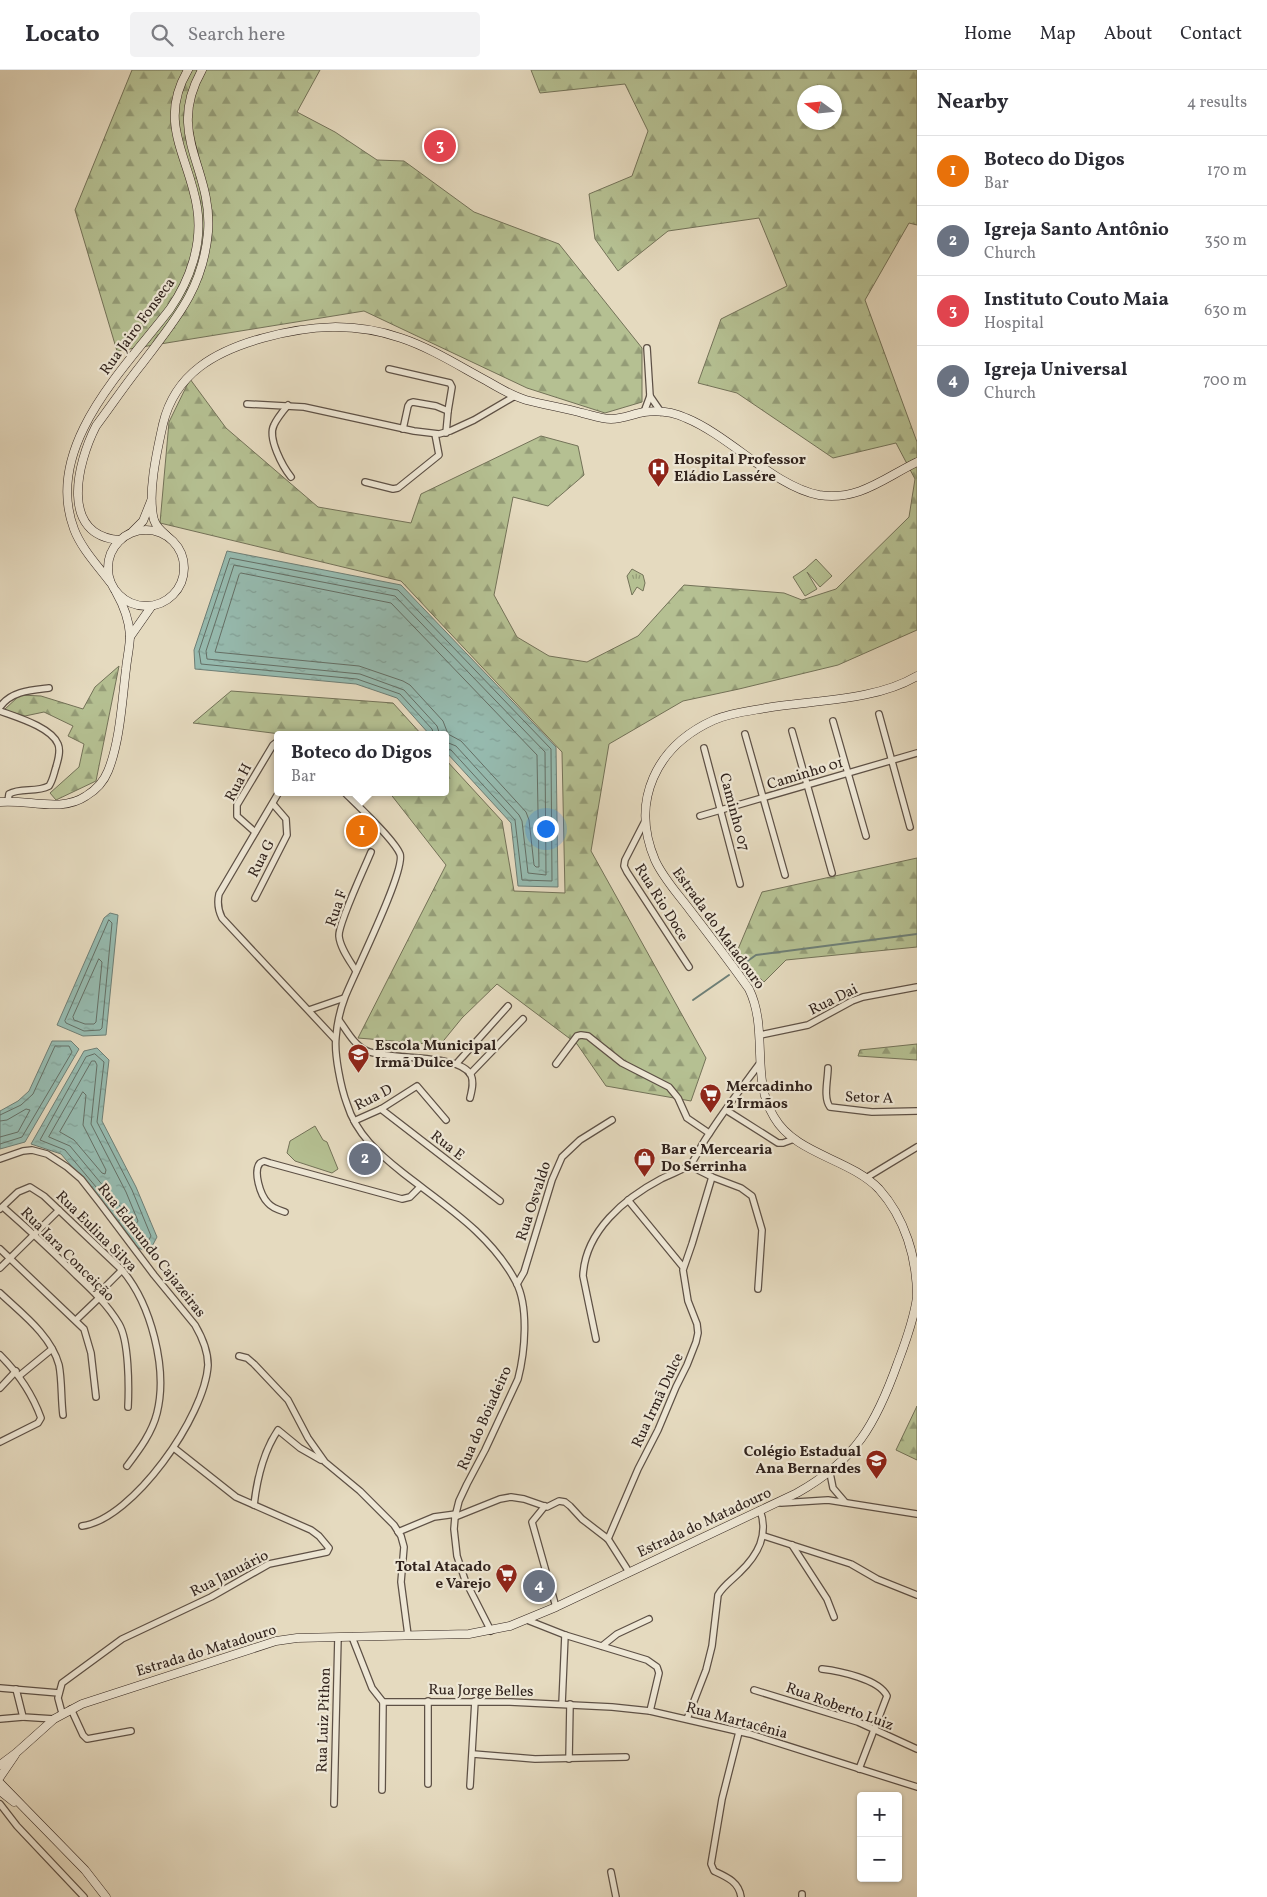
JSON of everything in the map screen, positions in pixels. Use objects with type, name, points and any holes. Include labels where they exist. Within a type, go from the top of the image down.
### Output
[{"type":"main road","name":"Rua Jairo Fonseca","points":[[110,582],[74,530],[67,504],[67,483],[73,455],[87,422],[103,396],[175,302],[190,274],[197,248],[198,216],[192,186],[180,150],[174,115],[179,91],[188,70]]},
{"type":"main road","name":"Rua Jairo Fonseca","points":[[120,540],[102,537],[85,524],[78,505],[79,483],[87,447],[96,426],[176,319],[187,303],[197,282],[206,245],[208,216],[205,191],[191,144],[187,121],[190,95],[202,70]]},
{"type":"main road","points":[[132,533],[143,521],[152,499],[161,435],[172,399],[183,383],[195,371],[223,351],[248,342],[317,327],[353,327],[403,338],[515,396],[605,419],[644,412],[674,413],[721,437],[796,488],[821,495],[850,494],[865,490],[917,462]]},
{"type":"main road","points":[[116,592],[132,604],[151,607],[171,599],[183,581],[185,571],[181,550],[155,521],[152,499]]},
{"type":"main road","points":[[4,801],[64,804],[86,796],[100,784],[110,766],[116,738],[130,637],[126,614],[110,582],[109,560],[113,549],[120,540],[132,533],[143,530],[155,530],[166,535]]},
{"type":"main road","points":[[130,637],[151,607]]},
{"type":"main road","name":"Estrada do Matadouro","points":[[0,1765],[62,1713],[268,1643],[297,1638],[469,1634],[491,1631],[527,1620],[809,1487],[830,1473],[854,1448],[866,1433],[880,1408],[906,1340],[917,1296],[915,1260],[908,1236],[888,1201],[866,1178],[794,1139],[783,1129],[769,1110],[762,1088],[760,1035],[756,1005],[749,989],[661,871],[648,839],[645,821],[649,789],[659,766],[688,737],[709,723],[729,715],[766,708],[885,690],[917,676]]},
{"type":"main road","name":"Estrada do Matadouro","points":[[0,1778],[16,1753]]},
{"type":"main road","points":[[0,1783],[85,1870],[106,1897]]},
{"type":"main road","points":[[0,1792],[20,1805]]},
{"type":"street","points":[[644,412],[650,396],[647,348]]},
{"type":"street","points":[[389,369],[450,383],[452,387],[446,433]]},
{"type":"street","points":[[247,404],[288,405],[310,408],[434,434],[446,433],[474,420],[515,396]]},
{"type":"street","points":[[650,396],[661,412]]},
{"type":"street","points":[[403,429],[410,403],[436,406],[448,411]]},
{"type":"street","points":[[288,405],[274,425],[272,437],[282,466],[291,478]]},
{"type":"street","points":[[365,482],[393,489],[398,488],[439,455],[434,434]]},
{"type":"street","points":[[1,702],[14,695],[50,688]]},
{"type":"street","points":[[0,711],[30,722],[45,731],[55,740],[59,748],[58,760],[49,786],[35,791],[13,792],[4,801]]},
{"type":"street","points":[[879,714],[910,827]]},
{"type":"street","points":[[833,721],[866,836]]},
{"type":"street","points":[[792,731],[832,873]]},
{"type":"street","points":[[745,734],[785,875]]},
{"type":"street","name":"Rua H","points":[[255,832],[237,816],[237,805],[274,744]]},
{"type":"street","name":"Caminho 07","points":[[704,748],[722,810],[740,884]]},
{"type":"street","name":"Caminho 01","points":[[700,816],[917,753]]},
{"type":"street","points":[[277,796],[219,894],[217,901],[218,911],[222,918],[335,1039]]},
{"type":"street","points":[[335,1039],[344,998],[401,863],[400,856],[385,835],[348,796]]},
{"type":"street","name":"Rua G","points":[[255,898],[287,835],[286,819],[273,804]]},
{"type":"street","name":"Rua Rio Doce","points":[[645,821],[625,860],[624,866],[626,872],[690,968]]},
{"type":"street","name":"Rua F","points":[[356,971],[338,934],[371,852]]},
{"type":"street","name":"Rua Dai","points":[[760,1035],[808,1025],[862,997],[917,987]]},
{"type":"street","points":[[309,1010],[344,998]]},
{"type":"street","points":[[457,1063],[508,1006]]},
{"type":"street","points":[[470,1074],[523,1019]]},
{"type":"street","points":[[339,1020],[353,1040],[366,1050],[393,1057],[457,1063],[470,1074],[473,1082],[470,1098]]},
{"type":"street","points":[[556,1064],[575,1039],[580,1035],[584,1035],[622,1063],[668,1087],[678,1098],[687,1118],[709,1133]]},
{"type":"street","name":"Rua do Boiadeiro","points":[[335,1039],[343,1094],[360,1131],[378,1152],[482,1237],[506,1266],[517,1284],[523,1314],[524,1340],[518,1379],[459,1501],[454,1529],[457,1556],[466,1580],[491,1631]]},
{"type":"street","points":[[690,1166],[709,1133],[760,1062]]},
{"type":"street","name":"Setor A","points":[[828,1068],[826,1097],[830,1107],[872,1112],[917,1112]]},
{"type":"street","name":"Rua D","points":[[354,1121],[382,1109],[417,1086],[446,1120]]},
{"type":"street","name":"Rua E","points":[[382,1109],[500,1201]]},
{"type":"street","points":[[726,1110],[778,1143],[794,1139]]},
{"type":"street","name":"Rua Osvaldo","points":[[517,1284],[524,1272],[552,1180],[562,1157],[580,1140],[612,1120]]},
{"type":"street","points":[[866,1178],[917,1147]]},
{"type":"street","name":"Rua Edmundo Cajazeiras","points":[[0,1159],[32,1150],[47,1154],[81,1179],[154,1275],[195,1325],[202,1337],[207,1359],[206,1379],[202,1394],[174,1448],[162,1464],[121,1506],[94,1524],[82,1526]]},
{"type":"street","points":[[285,1212],[273,1207],[265,1199],[256,1175],[260,1162],[270,1162],[402,1199],[410,1197],[420,1187]]},
{"type":"street","points":[[596,1339],[584,1284],[584,1266],[590,1248],[600,1229],[628,1200],[683,1168],[690,1166],[741,1188],[752,1196],[762,1230],[758,1289]]},
{"type":"street","points":[[628,1200],[683,1267],[692,1244],[712,1177]]},
{"type":"street","name":"Rua Eulina Silva","points":[[1,1208],[18,1192],[30,1187],[44,1196],[122,1270],[136,1290],[152,1327],[158,1355],[160,1383],[158,1406],[152,1428],[127,1466]]},
{"type":"street","name":"Rua Iara Conceição","points":[[1,1208],[34,1234],[98,1297],[119,1324],[123,1335],[129,1391],[128,1407]]},
{"type":"street","points":[[0,1268],[59,1210]]},
{"type":"street","points":[[0,1249],[84,1329],[89,1340],[96,1397]]},
{"type":"street","name":"Rua Irmã Dulce","points":[[608,1539],[696,1342],[697,1324],[688,1301],[683,1267]]},
{"type":"street","points":[[76,1320],[122,1270]]},
{"type":"street","points":[[0,1293],[27,1319],[52,1349],[59,1367],[63,1415]]},
{"type":"street","points":[[0,1388],[52,1349]]},
{"type":"street","points":[[0,1355],[17,1374],[41,1418],[38,1423],[0,1442]]},
{"type":"street","points":[[239,1356],[254,1364],[288,1400],[308,1438],[325,1462]]},
{"type":"street","points":[[254,1505],[258,1476],[270,1444],[278,1430],[300,1448],[325,1462],[381,1510],[398,1532],[404,1547],[401,1582],[408,1636]]},
{"type":"street","name":"Rua Januário","points":[[59,1693],[62,1683],[69,1677],[109,1648],[136,1632],[196,1604],[268,1564],[327,1552],[329,1548],[311,1530],[236,1497],[174,1448]]},
{"type":"street","points":[[830,1473],[833,1488],[845,1502]]},
{"type":"street","points":[[398,1532],[434,1517],[456,1516],[506,1497],[524,1499],[545,1506]]},
{"type":"street","points":[[777,1503],[815,1500],[845,1502],[917,1514]]},
{"type":"street","points":[[556,1607],[533,1527],[533,1520],[545,1506],[559,1501],[565,1502],[582,1519],[608,1539],[629,1572]]},
{"type":"street","points":[[687,1719],[706,1670],[712,1646],[718,1595],[721,1589],[747,1566],[764,1536],[763,1519],[760,1510]]},
{"type":"street","points":[[764,1536],[851,1564],[877,1579],[917,1595]]},
{"type":"street","points":[[792,1545],[827,1599],[834,1617]]},
{"type":"street","points":[[602,1646],[618,1634],[649,1619]]},
{"type":"street","points":[[527,1620],[647,1660],[657,1667],[659,1673],[650,1711]]},
{"type":"street","points":[[562,1704],[565,1634]]},
{"type":"street","name":"Rua Luiz Pithon","points":[[334,1804],[338,1637]]},
{"type":"street","points":[[352,1637],[372,1688],[383,1702],[382,1790]]},
{"type":"street","points":[[822,1669],[850,1674],[886,1692],[886,1701],[874,1728],[860,1769]]},
{"type":"street","points":[[0,1688],[59,1693],[62,1713]]},
{"type":"street","points":[[16,1689],[23,1716]]},
{"type":"street","name":"Rua Roberto Luiz","points":[[754,1690],[874,1728],[917,1749]]},
{"type":"street","points":[[470,1786],[475,1701]]},
{"type":"street","name":"Rua Jorge Belles","points":[[383,1702],[475,1701],[570,1704],[650,1711]]},
{"type":"street","points":[[428,1702],[428,1784]]},
{"type":"street","points":[[569,1759],[570,1704]]},
{"type":"street","points":[[71,1709],[83,1735],[87,1739],[131,1731]]},
{"type":"street","name":"Rua Martacênia","points":[[650,1711],[739,1732],[917,1787]]},
{"type":"street","points":[[0,1718],[23,1716],[54,1719]]},
{"type":"street","points":[[739,1732],[722,1799],[711,1864],[714,1871],[733,1880],[741,1897]]},
{"type":"street","points":[[473,1754],[510,1758],[569,1759],[626,1757]]},
{"type":"street","points":[[0,1804],[17,1826],[84,1897]]},
{"type":"street","points":[[611,1872],[616,1897]]},
{"type":"green space","points":[[132,70],[320,70],[297,112],[335,132],[377,160],[404,161],[474,212],[559,244],[642,348],[642,402],[605,413],[527,388],[364,311],[117,351],[75,210]]},
{"type":"green space","points":[[531,70],[917,70],[917,225],[909,223],[865,300],[917,442],[917,630],[838,665],[683,701],[609,744],[591,851],[706,1058],[691,1101],[606,1086],[577,1044],[497,984],[462,1018],[440,1045],[358,1038],[446,865],[392,796],[449,796],[449,763],[502,821],[514,891],[565,893],[562,752],[401,581],[160,523],[169,422],[190,379],[226,428],[318,507],[411,523],[421,494],[541,436],[578,446],[584,475],[548,506],[513,497],[494,595],[517,637],[549,656],[587,662],[638,636],[684,585],[784,593],[802,600],[836,589],[909,517],[915,479],[896,443],[833,458],[737,393],[698,383],[721,319],[787,286],[759,218],[668,231],[618,271],[595,239],[589,194],[632,176],[648,131],[625,84],[540,93]]},
{"type":"green space","points":[[816,559],[832,576],[820,587],[807,572],[817,589],[805,596],[793,577]]},
{"type":"green space","points":[[632,569],[643,575],[645,583],[643,591],[637,587],[632,595],[627,576]]},
{"type":"green space","points":[[119,666],[96,781],[56,800],[50,793],[79,767],[84,744],[68,736],[73,726],[44,712],[25,716],[4,710],[20,695],[41,696],[83,709],[95,687]]},
{"type":"green space","points":[[231,691],[393,703],[418,731],[274,731],[274,733],[193,723]]},
{"type":"green space","points":[[917,858],[917,947],[786,960],[764,982],[736,954],[762,892]]},
{"type":"green space","points":[[917,1044],[917,1060],[858,1056],[860,1050]]},
{"type":"green space","points":[[315,1126],[323,1140],[327,1142],[338,1169],[332,1173],[295,1161],[287,1153],[290,1141]]},
{"type":"green space","points":[[917,1406],[917,1460],[896,1450]]},
{"type":"water","points":[[227,551],[401,585],[556,747],[558,887],[518,886],[511,823],[449,755],[449,731],[426,731],[397,698],[356,684],[195,669],[194,650]]},
{"type":"water","points":[[110,913],[118,915],[106,1035],[83,1036],[57,1025],[104,918]]},
{"type":"water","points":[[52,1041],[71,1041],[79,1049],[25,1142],[0,1149],[0,1111],[18,1101],[29,1091]]},
{"type":"water","points":[[97,1048],[109,1060],[102,1121],[136,1187],[157,1237],[149,1252],[138,1248],[119,1222],[61,1154],[31,1144],[84,1051]]},
{"type":"waterway","points":[[742,965],[756,955],[917,934]]},
{"type":"waterway","points":[[693,1000],[729,975]]},
{"type":"place","name":"Instituto Couto Maia","points":[[440,146]]},
{"type":"place","name":"Hospital Professor Eládio Lassére","points":[[658,487]]},
{"type":"place","name":"Boteco do Digos","points":[[362,831]]},
{"type":"place","name":"Escola Municipal Irmã Dulce","points":[[359,1073]]},
{"type":"place","name":"Mercadinho 2 Irmãos","points":[[710,1114]]},
{"type":"place","name":"Igreja Santo Antônio","points":[[365,1159]]},
{"type":"place","name":"Bar e Mercearia Do Serrinha","points":[[645,1177]]},
{"type":"place","name":"Colégio Estadual Ana Bernardes","points":[[877,1479]]},
{"type":"place","name":"Igreja Universal","points":[[539,1586]]},
{"type":"place","name":"Total Atacado e Varejo","points":[[507,1594]]}]
